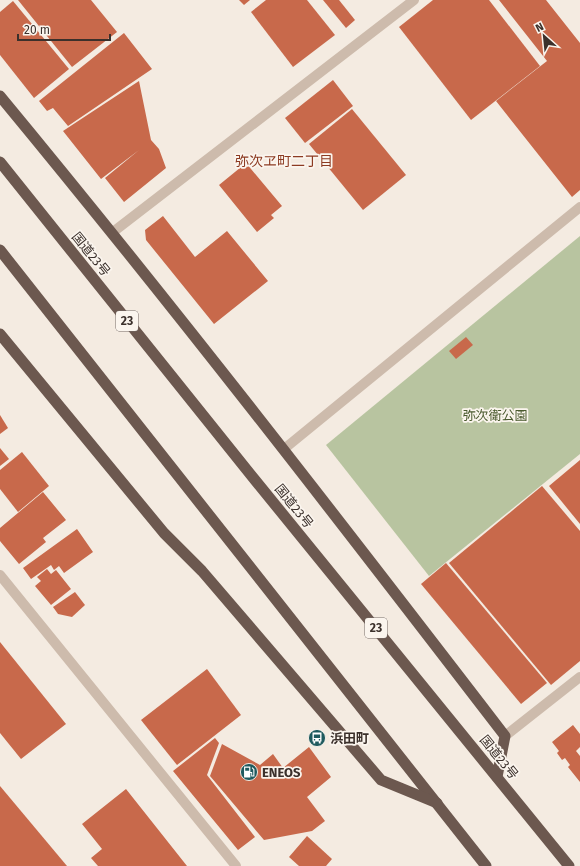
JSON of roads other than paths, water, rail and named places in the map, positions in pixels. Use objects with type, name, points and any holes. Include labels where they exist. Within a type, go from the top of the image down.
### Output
[{"type":"highway","points":[[0,96],[113,232],[284,449],[505,736],[497,776]]},
{"type":"highway","name":"国道23号","points":[[0,162],[254,480],[569,866]]},
{"type":"highway","points":[[0,250],[439,804],[486,866]]},
{"type":"highway","points":[[0,334],[164,533],[202,571],[381,780],[439,804]]},
{"type":"street","points":[[113,232],[414,0]]},
{"type":"street","points":[[284,449],[580,207]]},
{"type":"street","points":[[0,575],[236,866]]},
{"type":"street","points":[[505,736],[580,677]]},
{"type":"place","name":"浜田町","points":[[317,738]]},
{"type":"place","name":"ENEOS","points":[[249,772]]},
{"type":"district","name":"弥次ヱ町二丁目","points":[[284,161]]},
{"type":"park label","name":"弥次衛公園","points":[[495,415]]}]
